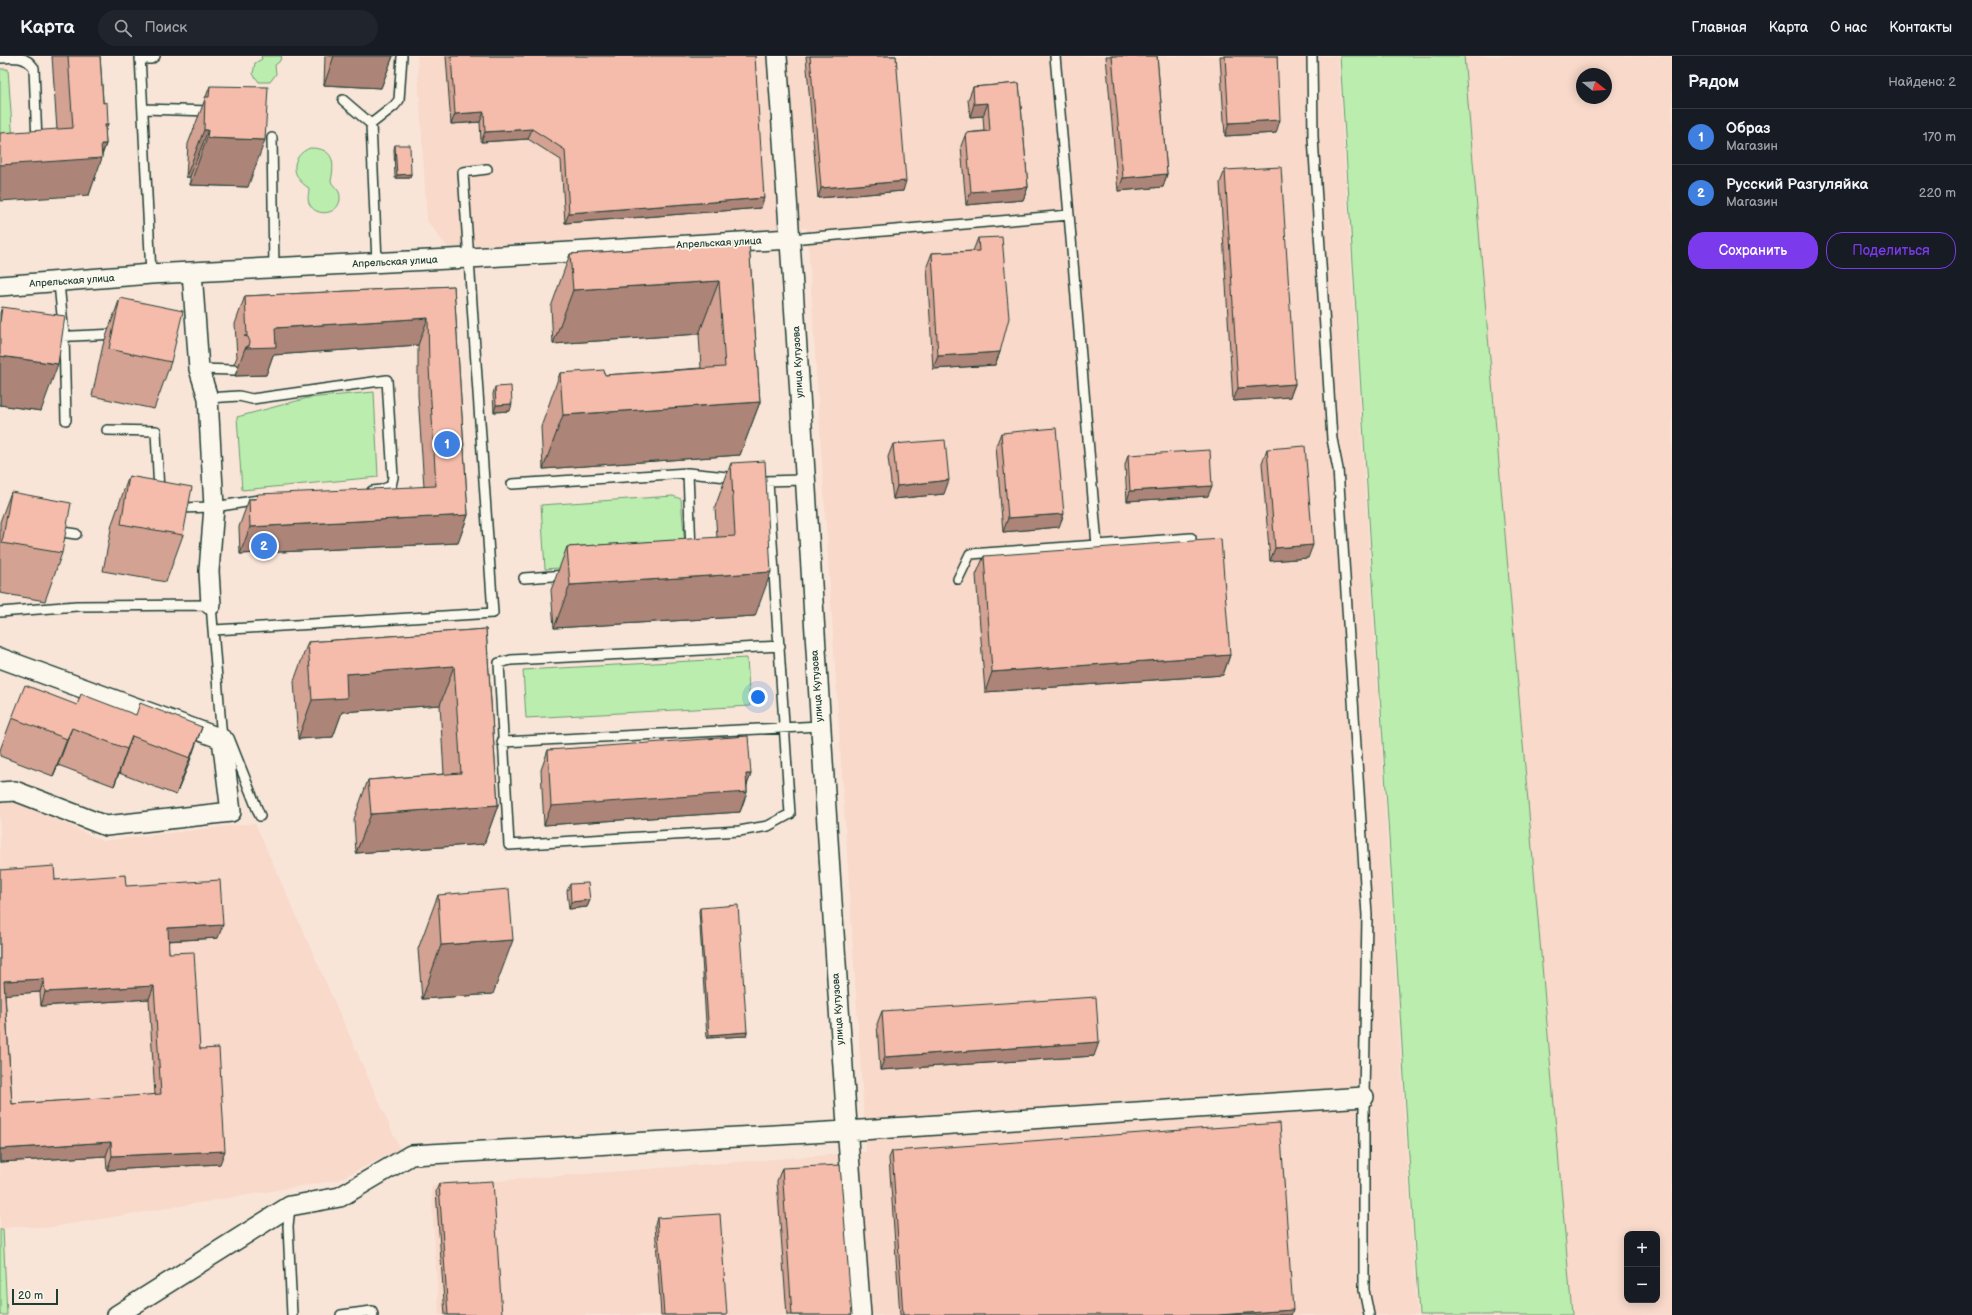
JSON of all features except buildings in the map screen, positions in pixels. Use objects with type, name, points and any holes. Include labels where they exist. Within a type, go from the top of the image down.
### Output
[{"type":"street","name":"улица Кутузова","points":[[777,56],[790,239],[846,1131],[861,1315]]},
{"type":"street","name":"Апрельская улица","points":[[0,286],[59,283],[150,274],[469,258],[790,239]]},
{"type":"street","points":[[192,272],[199,369],[208,398],[214,507],[209,571],[211,605]]},
{"type":"street","points":[[0,658],[222,739],[231,812],[106,826],[15,791],[0,792]]},
{"type":"street","points":[[117,1315],[290,1206],[340,1197],[411,1155],[846,1131],[1364,1097]]},
{"type":"lane","points":[[150,274],[140,57],[151,59],[155,56]]},
{"type":"lane","points":[[371,124],[400,100],[402,56]]},
{"type":"lane","points":[[1055,56],[1097,545]]},
{"type":"lane","points":[[1312,56],[1312,137],[1332,439],[1338,469],[1366,915],[1364,1290],[1369,1315]]},
{"type":"lane","points":[[0,58],[22,57],[30,60],[34,68],[36,149]]},
{"type":"lane","points":[[344,100],[371,124],[377,262]]},
{"type":"lane","points":[[143,109],[222,112]]},
{"type":"lane","points":[[272,138],[274,268]]},
{"type":"lane","points":[[214,630],[493,613],[463,172],[487,169]]},
{"type":"lane","points":[[790,239],[1069,215]]},
{"type":"lane","points":[[59,283],[64,336],[66,420]]},
{"type":"lane","points":[[43,337],[126,334]]},
{"type":"lane","points":[[199,369],[234,370]]},
{"type":"lane","points":[[208,398],[239,396],[252,399],[388,380],[393,477],[391,486],[381,490],[365,491]]},
{"type":"lane","points":[[107,430],[156,431],[163,506],[188,509],[214,507],[249,500],[272,499]]},
{"type":"lane","points":[[512,484],[688,473],[768,482],[804,480]]},
{"type":"lane","points":[[688,473],[692,558]]},
{"type":"lane","points":[[768,482],[780,646],[786,728],[790,814],[768,826],[739,831],[510,845],[502,742],[499,663],[519,660],[780,646]]},
{"type":"lane","points":[[245,515],[249,500]]},
{"type":"lane","points":[[45,530],[76,534]]},
{"type":"lane","points":[[958,579],[970,554],[1191,538]]},
{"type":"lane","points":[[524,578],[577,574]]},
{"type":"lane","points":[[0,612],[77,606],[211,605],[222,739]]},
{"type":"lane","points":[[220,715],[252,802],[260,816]]},
{"type":"lane","points":[[502,742],[820,726]]},
{"type":"lane","points":[[290,1206],[288,1226],[292,1315]]},
{"type":"lane","points":[[341,1315],[372,1311],[373,1315]]},
{"type":"shaded area","points":[[417,56],[1338,56],[1417,1315],[439,1315],[431,1186],[866,1152],[807,228],[448,248],[427,221]]},
{"type":"shaded area","points":[[1464,56],[1672,56],[1672,1315],[1572,1315]]},
{"type":"shaded area","points":[[18,801],[102,841],[255,823],[400,1149],[338,1180],[46,1228],[21,1226],[0,1229],[0,804]]},
{"type":"green space","points":[[261,56],[282,56],[279,62],[275,65],[276,74],[270,82],[259,82],[253,74],[255,63],[262,59]]},
{"type":"green space","points":[[1340,56],[1464,56],[1572,1315],[1419,1315]]},
{"type":"green space","points":[[0,69],[8,69],[13,142],[0,142]]},
{"type":"green space","points":[[310,148],[324,150],[331,157],[333,168],[331,181],[340,194],[339,203],[332,211],[322,213],[312,208],[308,201],[309,188],[298,178],[296,173],[296,161],[303,152]]},
{"type":"green space","points":[[374,392],[378,477],[242,490],[237,417],[308,398]]},
{"type":"green space","points":[[673,496],[681,499],[685,547],[674,560],[545,569],[541,505]]},
{"type":"green space","points":[[747,658],[750,706],[526,718],[523,670]]},
{"type":"green space","points":[[0,1229],[3,1229],[7,1315],[0,1315]]},
{"type":"place","name":"Образ","points":[[447,444]]},
{"type":"place","name":"Русский Разгуляйка","points":[[264,546]]}]
